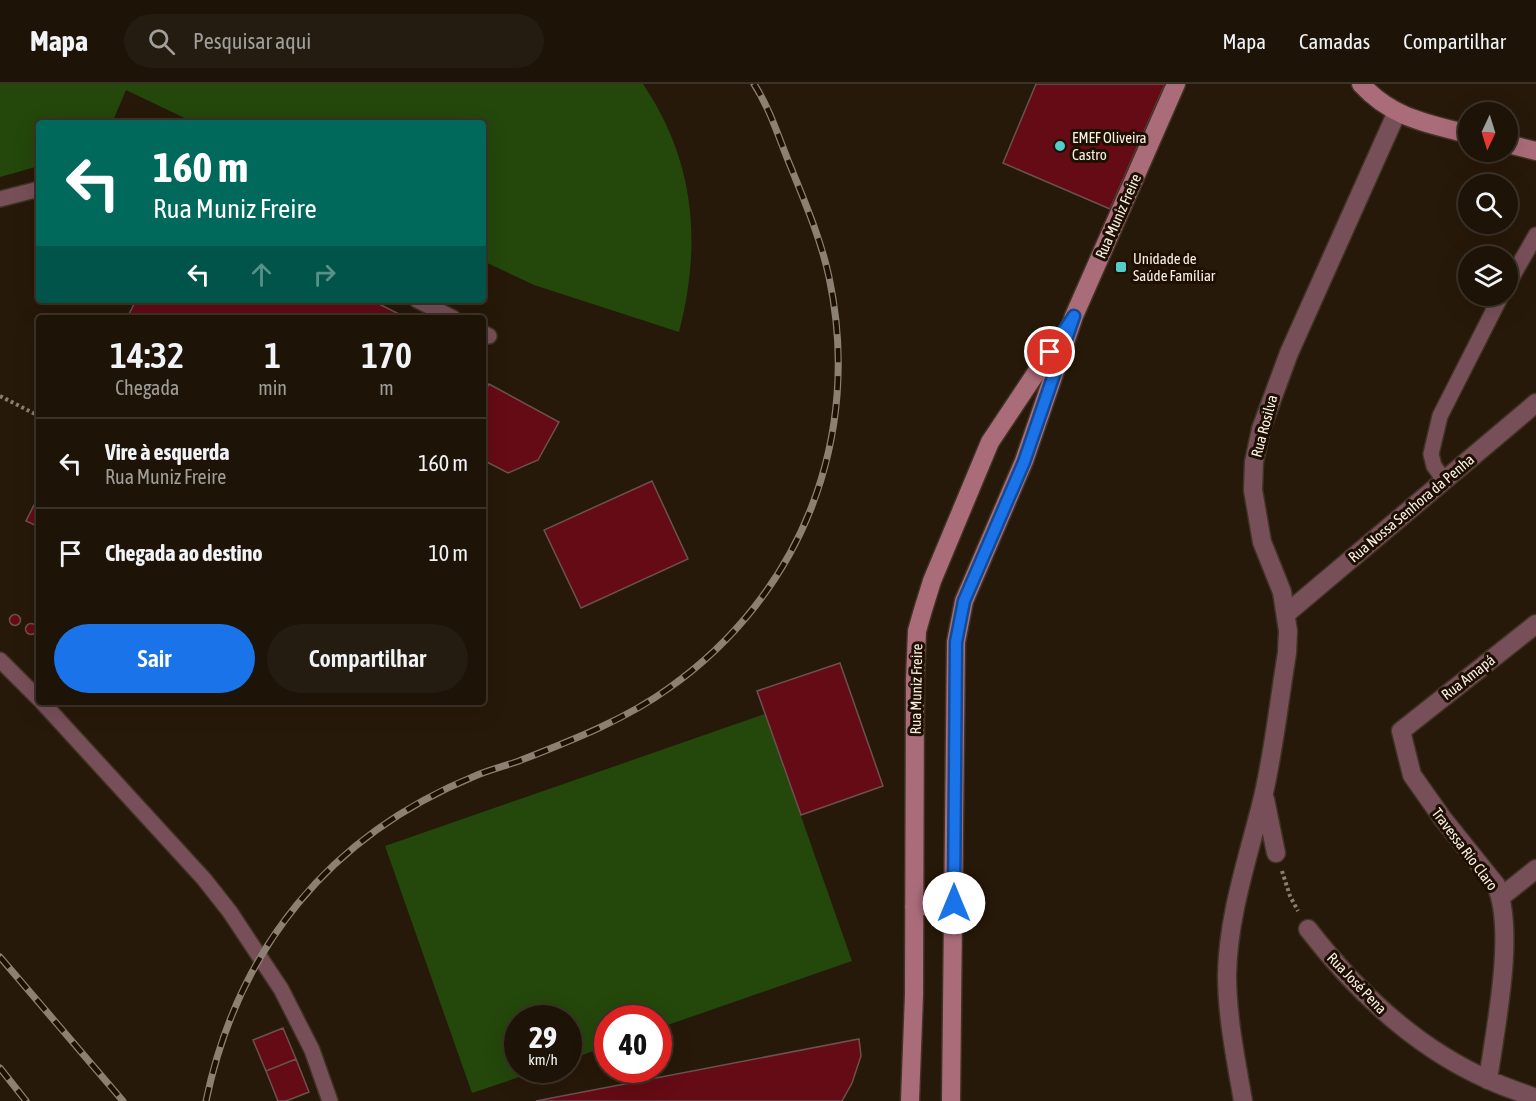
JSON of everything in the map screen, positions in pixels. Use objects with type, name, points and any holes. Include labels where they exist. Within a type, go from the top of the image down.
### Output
[{"type":"street","name":"Rua Muniz Freire","points":[[951,1101],[958,623],[964,601],[1024,462],[1074,316],[1176,84]]},
{"type":"street","points":[[1361,84],[1408,118],[1458,131]]},
{"type":"street","name":"Rua Rosilva","points":[[1243,1101],[1230,1016],[1227,975],[1230,939],[1236,903],[1264,795],[1287,653],[1288,631],[1282,592],[1262,542],[1257,518],[1253,490],[1254,462],[1261,429],[1289,353],[1397,112]]},
{"type":"street","points":[[1518,146],[1536,151]]},
{"type":"street","name":"Rua Muniz Freire","points":[[910,1101],[914,1037],[917,631],[932,582],[990,442],[1074,316]]},
{"type":"street","name":"Rua Nossa Senhora da Penha","points":[[1286,614],[1536,404]]},
{"type":"street","name":"Rua Amapá","points":[[1401,731],[1536,624]]},
{"type":"street","name":"Travessa Rio Claro","points":[[1401,731],[1412,775],[1443,819],[1496,885],[1501,897],[1504,917],[1504,959],[1488,1080]]},
{"type":"street","points":[[1264,795],[1276,853]]},
{"type":"street","points":[[1501,897],[1536,869]]},
{"type":"street","points":[[914,906],[954,903]]},
{"type":"street","name":"Rua José Pena","points":[[1308,929],[1343,970],[1412,1036],[1488,1080],[1536,1098]]},
{"type":"lane","points":[[0,199],[36,190]]},
{"type":"lane","points":[[1518,267],[1536,235]]},
{"type":"lane","points":[[423,303],[447,315]]},
{"type":"lane","points":[[1444,480],[1434,466],[1431,454],[1440,416],[1496,306]]},
{"type":"lane","points":[[0,660],[36,696]]},
{"type":"lane","points":[[45,705],[204,879],[230,912],[281,989],[312,1050],[330,1101]]},
{"type":"path","points":[[0,396],[36,414]]},
{"type":"path","points":[[1276,853],[1290,896],[1308,929]]},
{"type":"green space","points":[[0,84],[643,84],[674,143],[683,173],[689,204],[691,235],[686,299],[679,332],[534,285],[486,262],[486,120],[189,120],[126,90],[113,120],[36,120],[36,167],[0,177]]},
{"type":"green space","points":[[765,714],[852,961],[672,1023],[672,1005],[594,1005],[594,1051],[582,1055],[582,1005],[504,1005],[504,1082],[472,1093],[385,846]]},
{"type":"building","points":[[1036,84],[1165,84],[1110,209],[1003,163]]},
{"type":"building","points":[[134,303],[377,303],[401,315],[128,315]]},
{"type":"building","points":[[489,384],[559,422],[538,460],[508,473],[486,462],[486,390]]},
{"type":"building","points":[[652,481],[688,559],[581,608],[544,530]]},
{"type":"building","points":[[36,501],[36,526],[26,521]]},
{"type":"building","points":[[15,614],[21,620],[15,626],[9,620]]},
{"type":"building","points":[[31,623],[35,625],[35,633],[31,635],[27,633],[25,629],[27,625]]},
{"type":"building","points":[[840,663],[883,786],[801,815],[757,691]]},
{"type":"building","points":[[283,1028],[296,1059],[266,1071],[253,1040]]},
{"type":"building","points":[[859,1039],[861,1056],[852,1083],[842,1101],[536,1101],[630,1083],[672,1083],[672,1075]]},
{"type":"building","points":[[296,1059],[309,1092],[286,1101],[278,1101],[266,1071]]},
{"type":"railway","points":[[206,1101],[221,1046],[241,994],[267,946],[298,903],[335,864],[376,830],[423,801],[475,776],[577,738],[652,700],[715,650],[755,606],[787,559],[812,507],[828,452],[837,395],[837,336],[826,263],[808,209],[770,115],[754,84]]},
{"type":"railway","points":[[0,957],[123,1101]]},
{"type":"railway","points":[[0,1068],[26,1101]]},
{"type":"place","name":"EMEF Oliveira Castro","points":[[1060,146]]},
{"type":"place","name":"Unidade de Saúde Famíliar","points":[[1121,267]]},
{"type":"route","points":[[954,903],[958,623],[964,601],[1024,462],[1074,316],[1050,352]]}]
